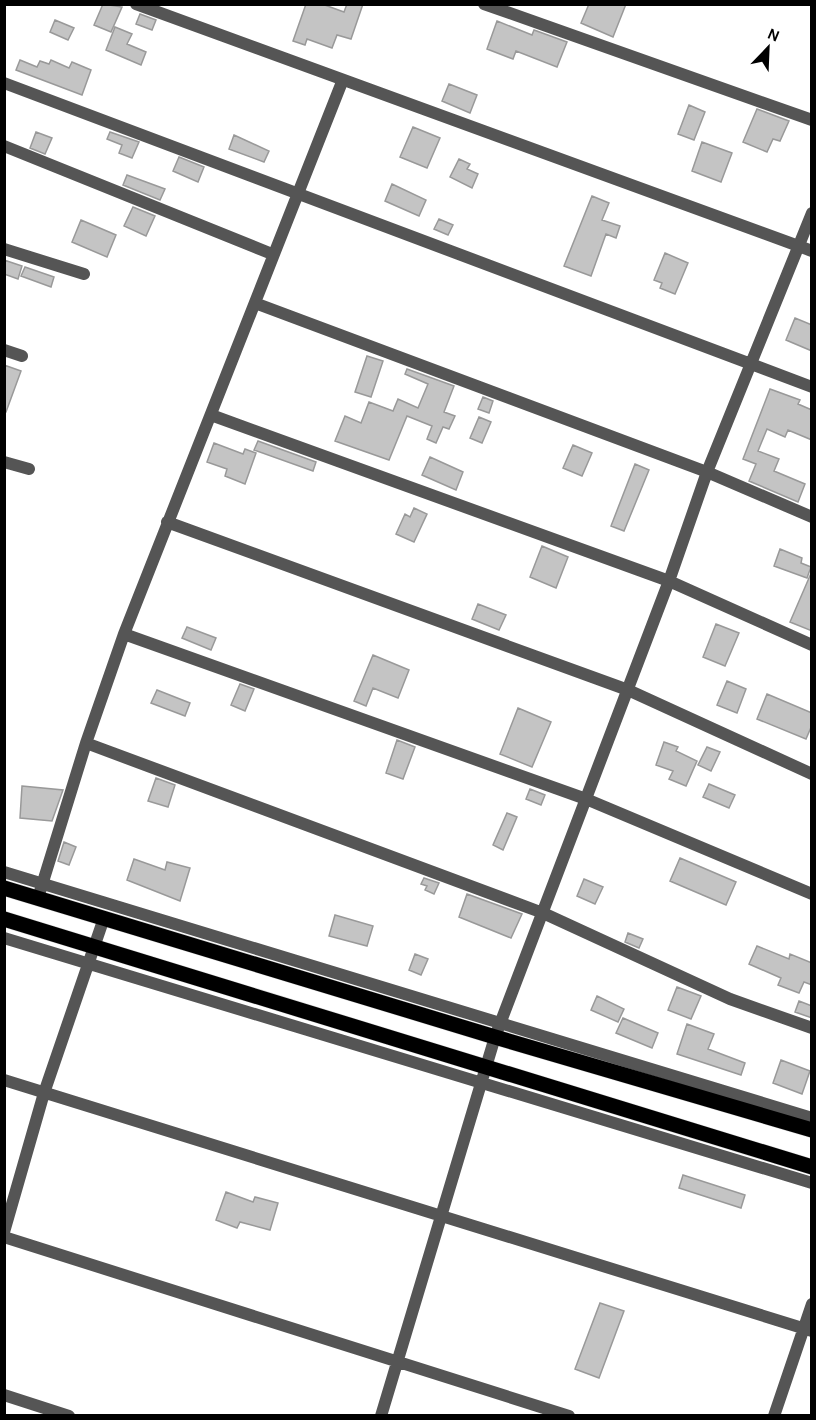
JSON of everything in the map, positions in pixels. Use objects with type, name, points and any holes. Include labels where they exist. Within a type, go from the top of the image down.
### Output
[{"type":"main road","points":[[4,888],[41,891],[104,918],[498,1030],[812,1130]]},
{"type":"main road","points":[[4,919],[812,1167]]},
{"type":"street","points":[[136,4],[342,82],[812,251]]},
{"type":"street","points":[[484,4],[812,120]]},
{"type":"street","points":[[41,891],[86,743],[124,634],[167,522],[212,415],[272,254],[342,82]]},
{"type":"street","points":[[4,83],[812,387]]},
{"type":"street","points":[[4,146],[272,254]]},
{"type":"street","points":[[381,1416],[498,1030],[669,581],[707,472],[812,213]]},
{"type":"street","points":[[4,249],[84,274]]},
{"type":"street","points":[[255,303],[707,472],[812,517]]},
{"type":"street","points":[[4,350],[22,356]]},
{"type":"street","points":[[212,415],[669,581],[812,645]]},
{"type":"street","points":[[4,462],[29,469]]},
{"type":"street","points":[[167,522],[628,690],[812,774]]},
{"type":"street","points":[[124,634],[586,799],[812,894]]},
{"type":"street","points":[[86,743],[543,913],[730,999],[812,1028]]},
{"type":"street","points":[[4,872],[41,891],[498,1030],[812,1118]]},
{"type":"street","points":[[4,1232],[44,1093],[104,918]]},
{"type":"street","points":[[4,938],[812,1183]]},
{"type":"street","points":[[4,1080],[808,1330]]},
{"type":"street","points":[[4,1237],[569,1416]]},
{"type":"street","points":[[774,1416],[808,1330],[812,1304]]},
{"type":"street","points":[[4,1395],[69,1416]]},
{"type":"building","points":[[103,4],[122,7],[111,32],[94,25]]},
{"type":"building","points":[[306,4],[322,4],[344,12],[347,4],[363,4],[351,39],[337,35],[332,48],[307,39],[305,45],[293,41]]},
{"type":"building","points":[[589,4],[626,4],[613,37],[581,23]]},
{"type":"building","points":[[140,14],[156,20],[152,30],[136,24]]},
{"type":"building","points":[[55,20],[74,28],[68,40],[50,32]]},
{"type":"building","points":[[497,21],[532,35],[534,30],[567,42],[557,67],[516,51],[513,59],[487,49]]},
{"type":"building","points":[[115,27],[132,34],[127,44],[146,52],[141,65],[106,50]]},
{"type":"building","points":[[20,60],[37,67],[40,61],[49,64],[51,60],[69,68],[72,62],[91,70],[82,95],[16,70]]},
{"type":"building","points":[[449,84],[477,95],[470,113],[442,101]]},
{"type":"building","points":[[689,105],[705,112],[694,140],[678,134]]},
{"type":"building","points":[[757,109],[789,121],[780,141],[773,139],[767,152],[743,142]]},
{"type":"building","points":[[413,127],[440,138],[427,168],[400,157]]},
{"type":"building","points":[[36,132],[52,138],[45,154],[30,148]]},
{"type":"building","points":[[110,132],[139,142],[132,158],[119,153],[122,145],[107,139]]},
{"type":"building","points":[[234,135],[269,151],[264,162],[229,149]]},
{"type":"building","points":[[702,142],[732,153],[721,182],[692,171]]},
{"type":"building","points":[[179,157],[204,167],[198,182],[173,171]]},
{"type":"building","points":[[459,159],[470,164],[467,169],[478,174],[472,188],[450,177]]},
{"type":"building","points":[[127,175],[165,189],[160,200],[123,185]]},
{"type":"building","points":[[392,184],[426,200],[419,216],[385,201]]},
{"type":"building","points":[[592,196],[609,203],[602,220],[620,226],[616,238],[606,234],[591,276],[564,266]]},
{"type":"building","points":[[133,207],[155,216],[146,236],[124,226]]},
{"type":"building","points":[[439,219],[453,225],[448,235],[434,229]]},
{"type":"building","points":[[81,220],[116,235],[107,257],[72,242]]},
{"type":"building","points":[[665,253],[688,263],[675,294],[660,288],[662,283],[654,280]]},
{"type":"building","points":[[4,260],[22,266],[18,279],[4,274]]},
{"type":"building","points":[[25,267],[54,277],[51,287],[21,276]]},
{"type":"building","points":[[795,318],[812,325],[812,351],[786,340]]},
{"type":"building","points":[[367,356],[383,361],[371,397],[355,392]]},
{"type":"building","points":[[4,365],[21,371],[6,412],[4,412]]},
{"type":"building","points":[[407,369],[454,386],[444,412],[455,416],[449,429],[443,427],[436,443],[427,439],[432,426],[407,416],[389,460],[335,441],[345,416],[361,423],[369,402],[393,411],[398,399],[418,408],[428,384],[405,374]]},
{"type":"building","points":[[770,389],[800,400],[798,404],[812,410],[812,440],[788,430],[785,437],[767,429],[758,451],[779,459],[774,471],[805,484],[798,502],[749,481],[756,464],[743,459]]},
{"type":"building","points":[[483,397],[493,401],[489,413],[478,409]]},
{"type":"building","points":[[479,417],[491,422],[482,443],[470,438]]},
{"type":"building","points":[[258,441],[316,462],[313,471],[254,450]]},
{"type":"building","points":[[214,443],[243,454],[245,449],[256,453],[245,484],[225,476],[227,469],[207,462]]},
{"type":"building","points":[[573,445],[592,453],[582,476],[563,468]]},
{"type":"building","points":[[430,457],[463,472],[456,490],[422,475]]},
{"type":"building","points":[[635,464],[649,470],[624,531],[611,526]]},
{"type":"building","points":[[414,508],[427,514],[414,542],[396,534],[405,514],[410,517]]},
{"type":"building","points":[[542,546],[568,557],[556,588],[530,577]]},
{"type":"building","points":[[780,549],[802,558],[801,563],[811,567],[807,578],[774,566]]},
{"type":"building","points":[[812,571],[812,631],[790,622]]},
{"type":"building","points":[[478,604],[506,615],[499,630],[472,619]]},
{"type":"building","points":[[716,624],[739,633],[725,666],[703,657]]},
{"type":"building","points":[[187,627],[216,638],[211,650],[182,638]]},
{"type":"building","points":[[373,655],[409,670],[398,698],[373,688],[366,706],[354,701]]},
{"type":"building","points":[[727,681],[746,689],[737,713],[717,705]]},
{"type":"building","points":[[240,684],[254,689],[245,711],[231,705]]},
{"type":"building","points":[[157,690],[190,703],[185,716],[151,703]]},
{"type":"building","points":[[767,694],[812,713],[812,725],[806,739],[757,719]]},
{"type":"building","points":[[518,708],[551,722],[532,767],[500,754]]},
{"type":"building","points":[[397,740],[415,747],[403,779],[386,773]]},
{"type":"building","points":[[664,742],[678,747],[676,751],[697,761],[686,786],[669,779],[673,771],[656,765]]},
{"type":"building","points":[[707,747],[720,752],[711,771],[698,765]]},
{"type":"building","points":[[156,778],[175,785],[168,807],[148,801]]},
{"type":"building","points":[[709,784],[735,795],[729,808],[703,797]]},
{"type":"building","points":[[22,786],[63,790],[52,821],[20,818]]},
{"type":"building","points":[[530,789],[545,795],[541,805],[526,799]]},
{"type":"building","points":[[507,813],[517,817],[503,850],[493,845]]},
{"type":"building","points":[[64,842],[76,847],[69,865],[58,861]]},
{"type":"building","points":[[680,858],[736,882],[726,905],[670,881]]},
{"type":"building","points":[[134,859],[165,870],[167,862],[190,868],[180,901],[127,880]]},
{"type":"building","points":[[424,878],[439,883],[434,894],[425,890],[427,886],[421,884]]},
{"type":"building","points":[[584,879],[603,887],[595,904],[577,896]]},
{"type":"building","points":[[467,894],[522,914],[511,938],[459,917]]},
{"type":"building","points":[[335,915],[373,926],[367,946],[329,936]]},
{"type":"building","points":[[628,933],[643,939],[639,948],[625,942]]},
{"type":"building","points":[[757,946],[789,959],[790,954],[812,963],[812,985],[804,982],[799,993],[778,985],[781,978],[749,964]]},
{"type":"building","points":[[415,954],[428,959],[421,975],[409,970]]},
{"type":"building","points":[[677,987],[701,996],[691,1019],[668,1010]]},
{"type":"building","points":[[597,996],[624,1009],[618,1022],[591,1010]]},
{"type":"building","points":[[799,1001],[812,1006],[812,1018],[795,1012]]},
{"type":"building","points":[[623,1018],[658,1033],[652,1048],[616,1033]]},
{"type":"building","points":[[687,1024],[714,1034],[708,1049],[745,1063],[741,1075],[677,1054]]},
{"type":"building","points":[[781,1060],[810,1071],[802,1094],[773,1083]]},
{"type":"building","points":[[683,1175],[745,1195],[741,1208],[679,1188]]},
{"type":"building","points":[[226,1192],[253,1202],[255,1197],[278,1203],[270,1230],[240,1222],[237,1228],[216,1220]]},
{"type":"building","points":[[600,1303],[624,1311],[599,1378],[575,1369]]}]
